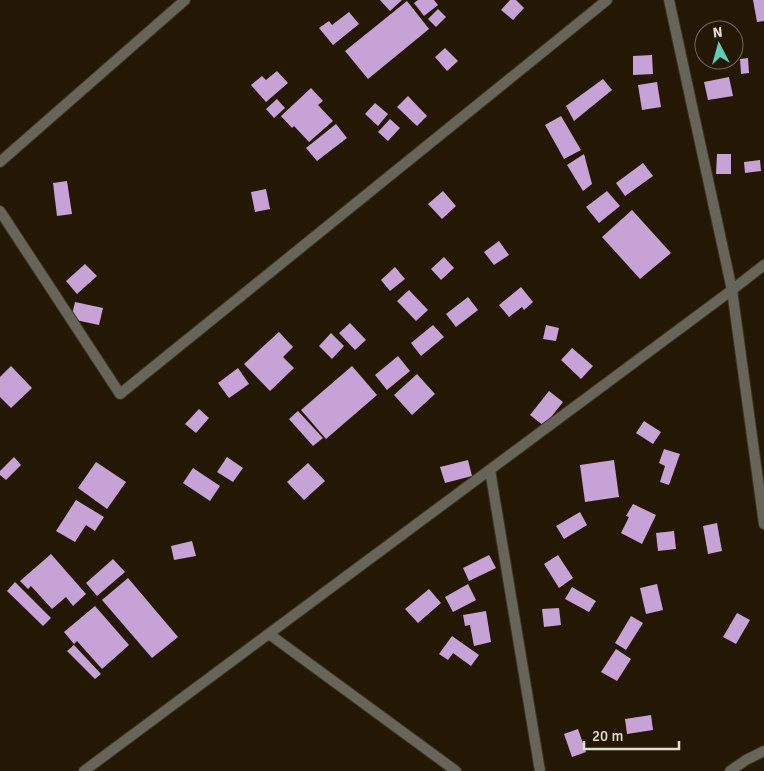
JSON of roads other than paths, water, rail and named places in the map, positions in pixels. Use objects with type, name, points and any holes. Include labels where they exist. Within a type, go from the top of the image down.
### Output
[{"type":"street","points":[[0,162],[185,0]]},
{"type":"street","points":[[0,211],[120,394],[607,0]]},
{"type":"street","points":[[669,0],[732,290],[764,524]]},
{"type":"street","points":[[84,771],[764,265]]},
{"type":"street","points":[[490,470],[540,771]]},
{"type":"street","points":[[269,634],[456,771]]},
{"type":"street","points":[[730,771],[764,751]]}]
